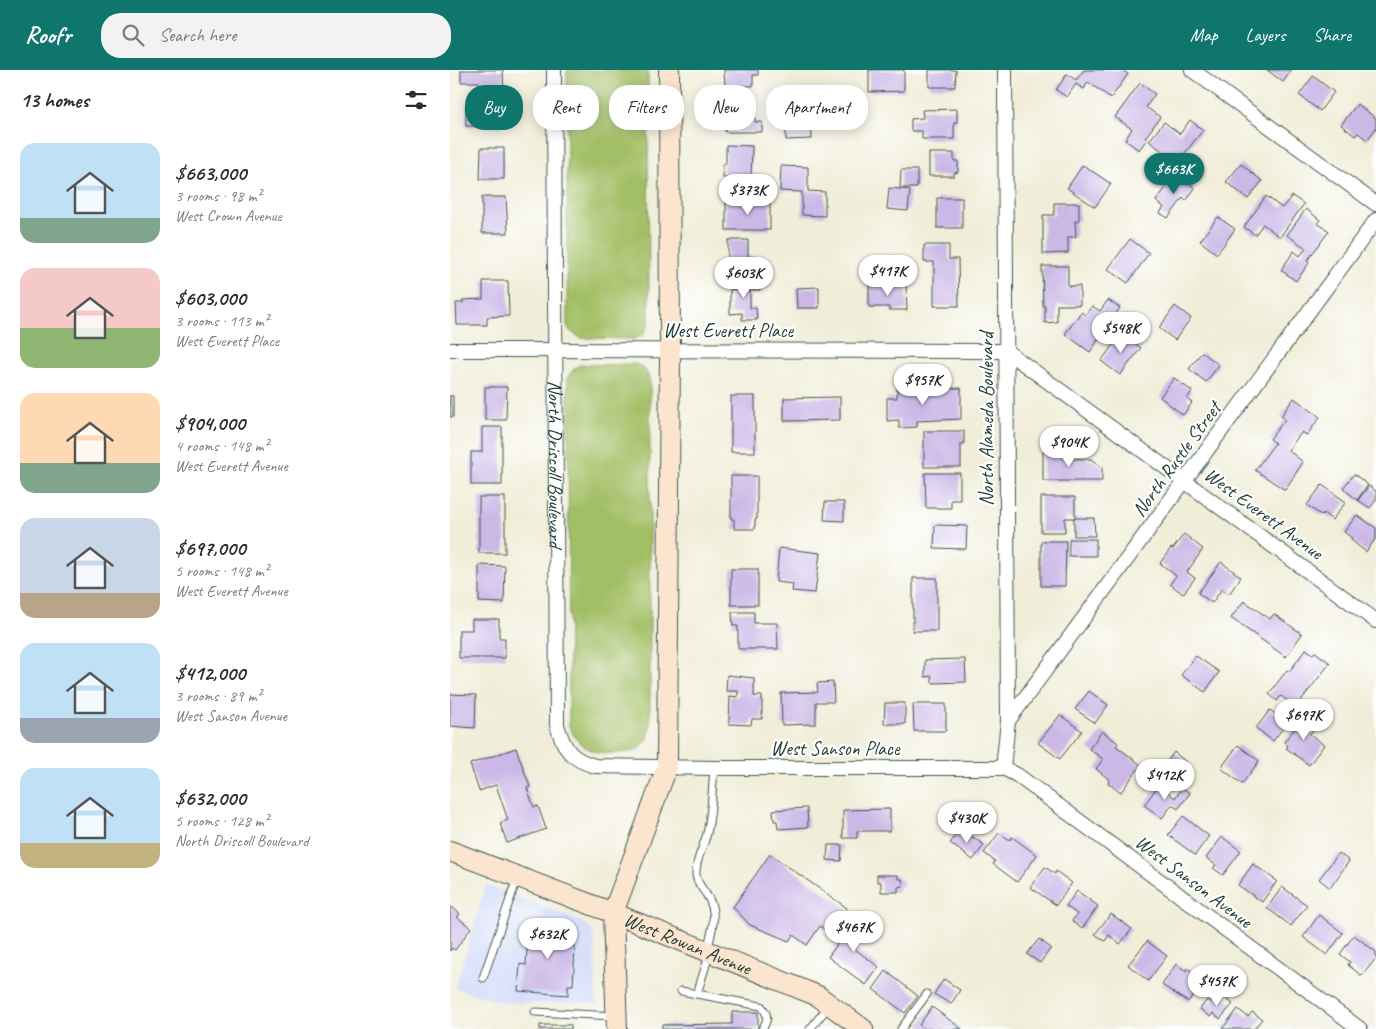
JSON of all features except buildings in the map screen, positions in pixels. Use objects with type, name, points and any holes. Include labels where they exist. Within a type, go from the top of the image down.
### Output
[{"type":"main road","points":[[616,1022],[613,913],[666,767],[670,350],[670,70]]},
{"type":"main road","name":"West Rowan Avenue","points":[[450,851],[613,913],[818,996],[862,1029]]},
{"type":"street","name":"North Driscoll Boulevard","points":[[554,70],[557,725],[567,750],[583,762],[596,766],[666,767]]},
{"type":"street","name":"North Alameda Boulevard","points":[[1003,768],[1008,721],[1005,70]]},
{"type":"street","points":[[1192,70],[1376,204]]},
{"type":"street","name":"North Rustle Street","points":[[1008,721],[1376,220]]},
{"type":"street","name":"West Everett Place","points":[[450,350],[1006,350]]},
{"type":"street","name":"West Everett Avenue","points":[[1006,350],[1376,621]]},
{"type":"street","name":"West Sanson Place","points":[[666,767],[1003,768]]},
{"type":"street","name":"West Sanson Avenue","points":[[1003,768],[1017,775],[1360,1029]]},
{"type":"lane","points":[[698,994],[714,925],[713,909],[708,896],[699,885],[696,875],[698,862],[708,832],[714,768]]},
{"type":"lane","points":[[483,978],[518,877]]},
{"type":"lane","points":[[681,991],[761,1006],[767,1012],[767,1019],[762,1029]]},
{"type":"lane","points":[[901,1029],[927,994]]},
{"type":"lane","points":[[810,1029],[830,1004]]},
{"type":"lane","points":[[535,1012],[616,1022]]},
{"type":"shaded area","points":[[486,885],[588,926],[592,932],[595,944],[596,1003],[503,1003],[455,988]]},
{"type":"green space","points":[[567,70],[648,70],[648,85],[609,85],[609,130],[648,130],[649,323],[644,334],[635,339],[581,338],[570,331],[567,325],[567,130],[599,130],[599,85],[567,85]]},
{"type":"green space","points":[[635,364],[646,371],[650,383],[650,729],[645,742],[634,751],[604,753],[587,748],[580,743],[569,726],[568,376],[580,365]]}]
